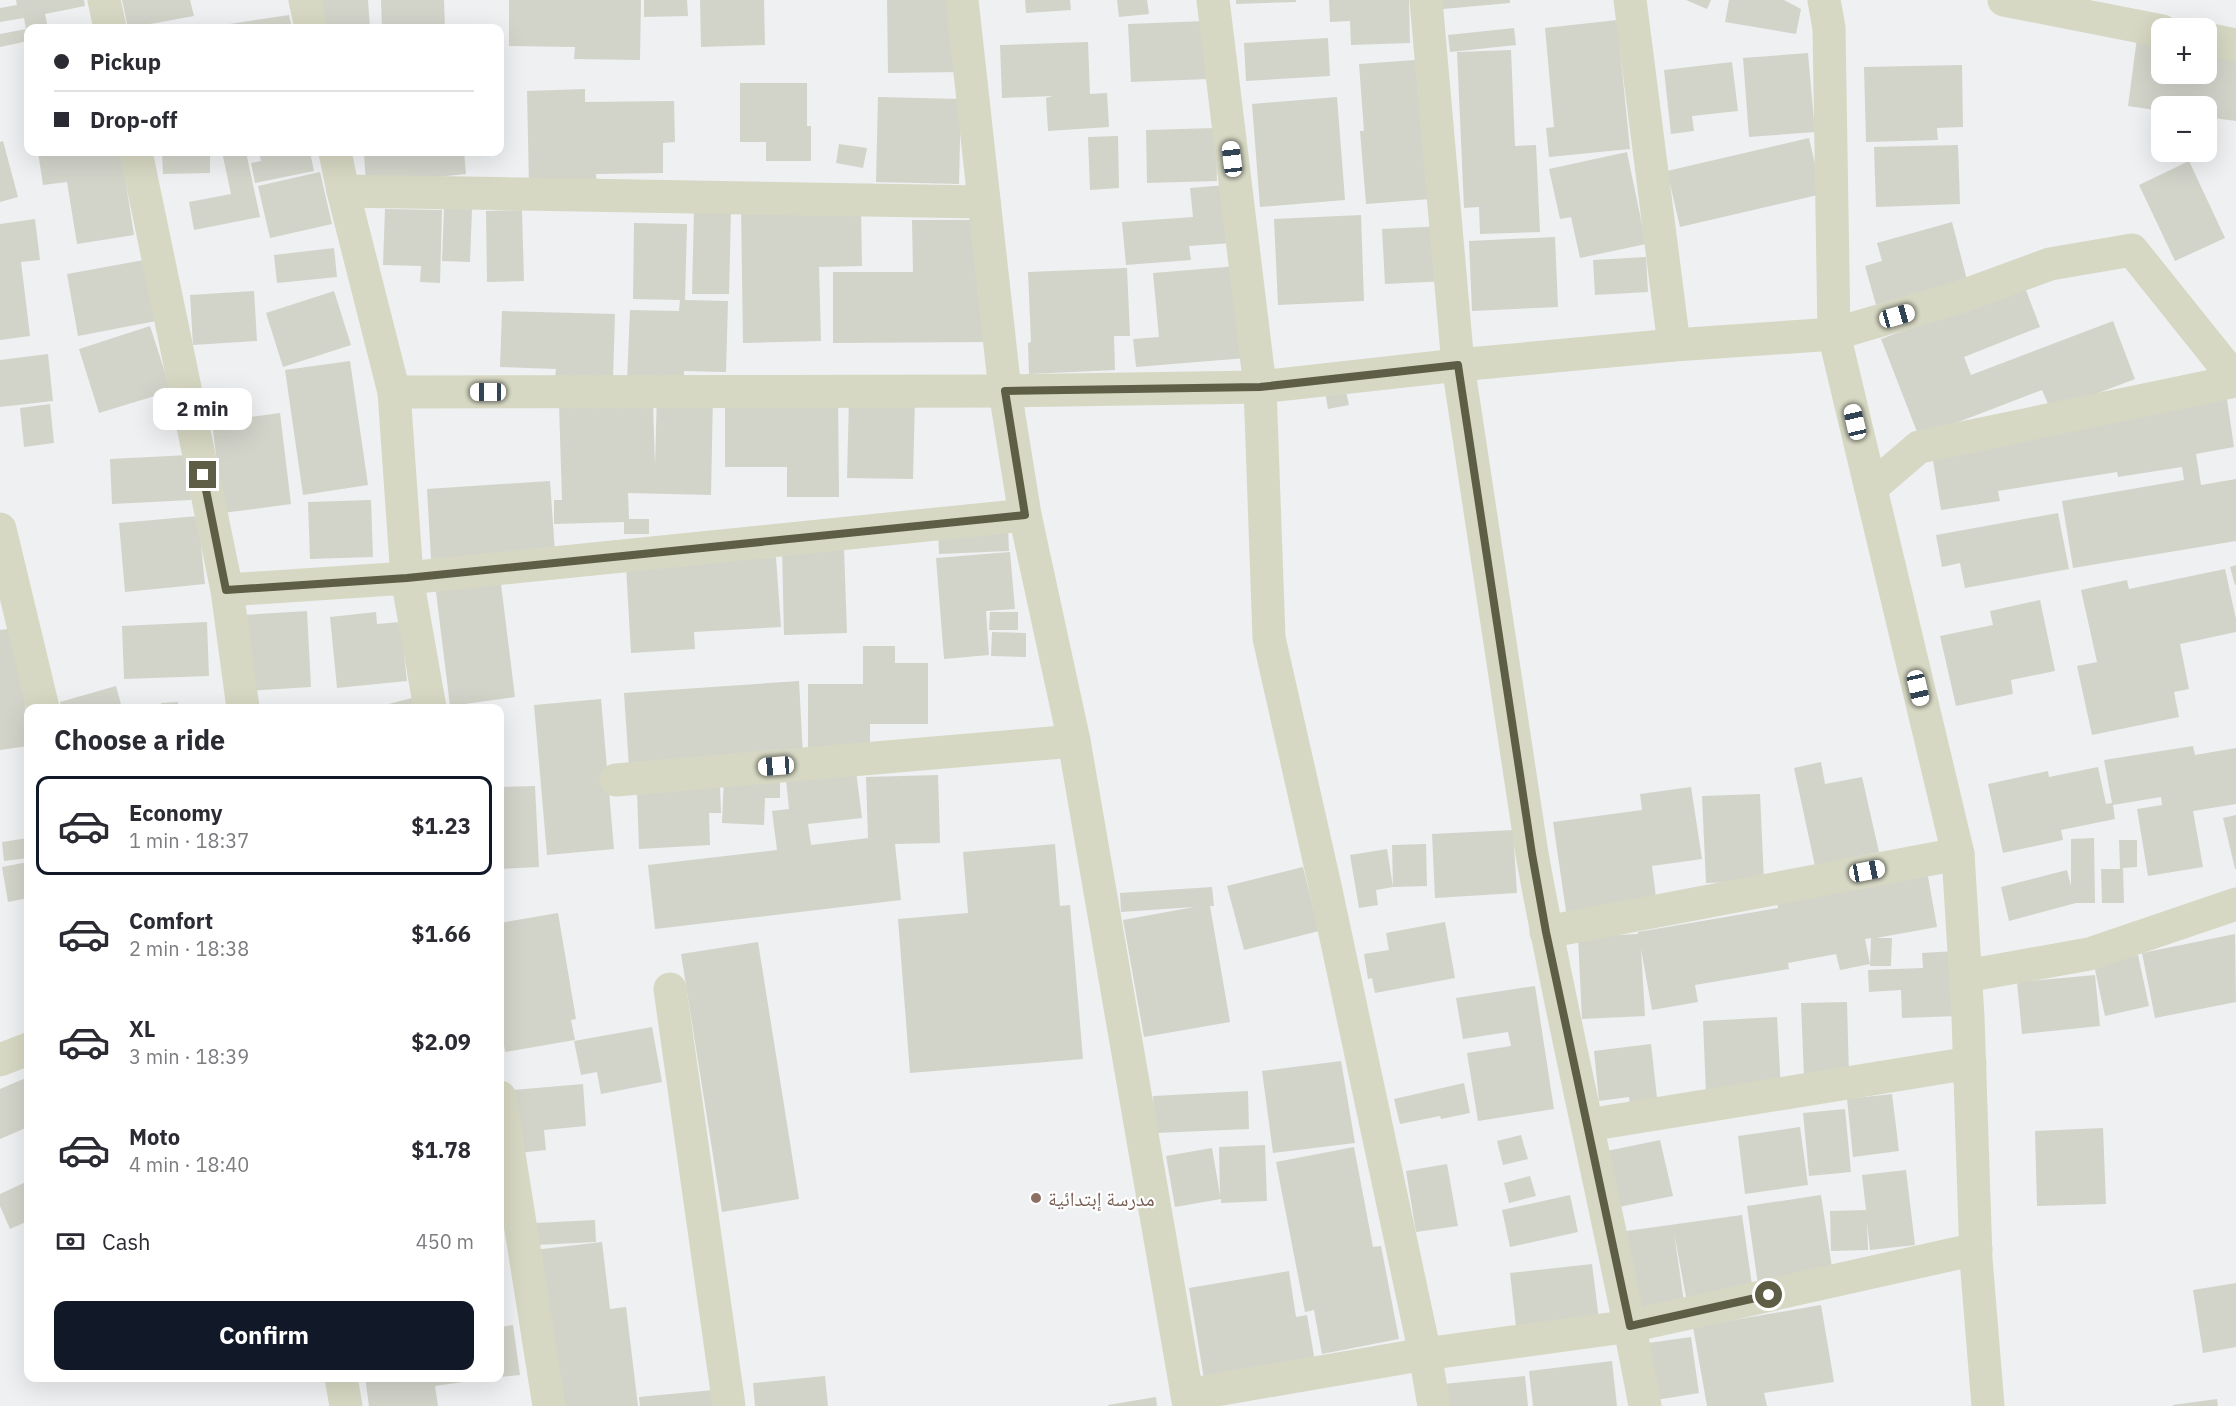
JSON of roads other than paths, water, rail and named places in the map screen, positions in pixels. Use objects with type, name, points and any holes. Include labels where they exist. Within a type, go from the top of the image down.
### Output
[{"type":"street","points":[[105,0],[109,24]]},
{"type":"street","points":[[305,0],[310,24]]},
{"type":"street","points":[[962,0],[1005,391],[1025,515],[1074,741],[1188,1401],[1425,1354],[1630,1326],[1976,1249]]},
{"type":"street","points":[[1213,0],[1260,387],[1269,638],[1325,886],[1425,1354],[1434,1406]]},
{"type":"street","points":[[1426,0],[1458,365],[1532,854],[1546,932],[1645,1406]]},
{"type":"street","points":[[1630,0],[1674,345]]},
{"type":"street","points":[[1824,0],[1829,28],[1834,334],[1958,854],[1970,1063],[1976,1249],[1988,1406]]},
{"type":"street","points":[[2004,0],[2151,29]]},
{"type":"street","points":[[2217,41],[2236,45]]},
{"type":"street","points":[[137,156],[226,590],[242,704]]},
{"type":"street","points":[[336,156],[394,392],[407,578],[429,704]]},
{"type":"street","points":[[343,191],[984,202]]},
{"type":"street","points":[[394,392],[1005,391],[1260,387],[1458,365],[1674,345],[1834,334],[1960,297],[2050,264],[2132,250],[2236,380],[1919,447],[1871,488]]},
{"type":"street","points":[[226,590],[407,578],[1025,515]]},
{"type":"street","points":[[0,529],[43,704]]},
{"type":"street","points":[[616,780],[1074,741]]},
{"type":"street","points":[[1546,932],[1958,854]]},
{"type":"street","points":[[1966,976],[2089,954],[2236,904]]},
{"type":"street","points":[[670,989],[729,1406]]},
{"type":"street","points":[[0,1060],[24,1051]]},
{"type":"street","points":[[1588,1125],[1970,1063]]},
{"type":"street","points":[[504,1122],[549,1406]]},
{"type":"street","points":[[342,1382],[346,1406]]},
{"type":"place","name":"مدرسة إبتدائية","points":[[1036,1198]]}]
